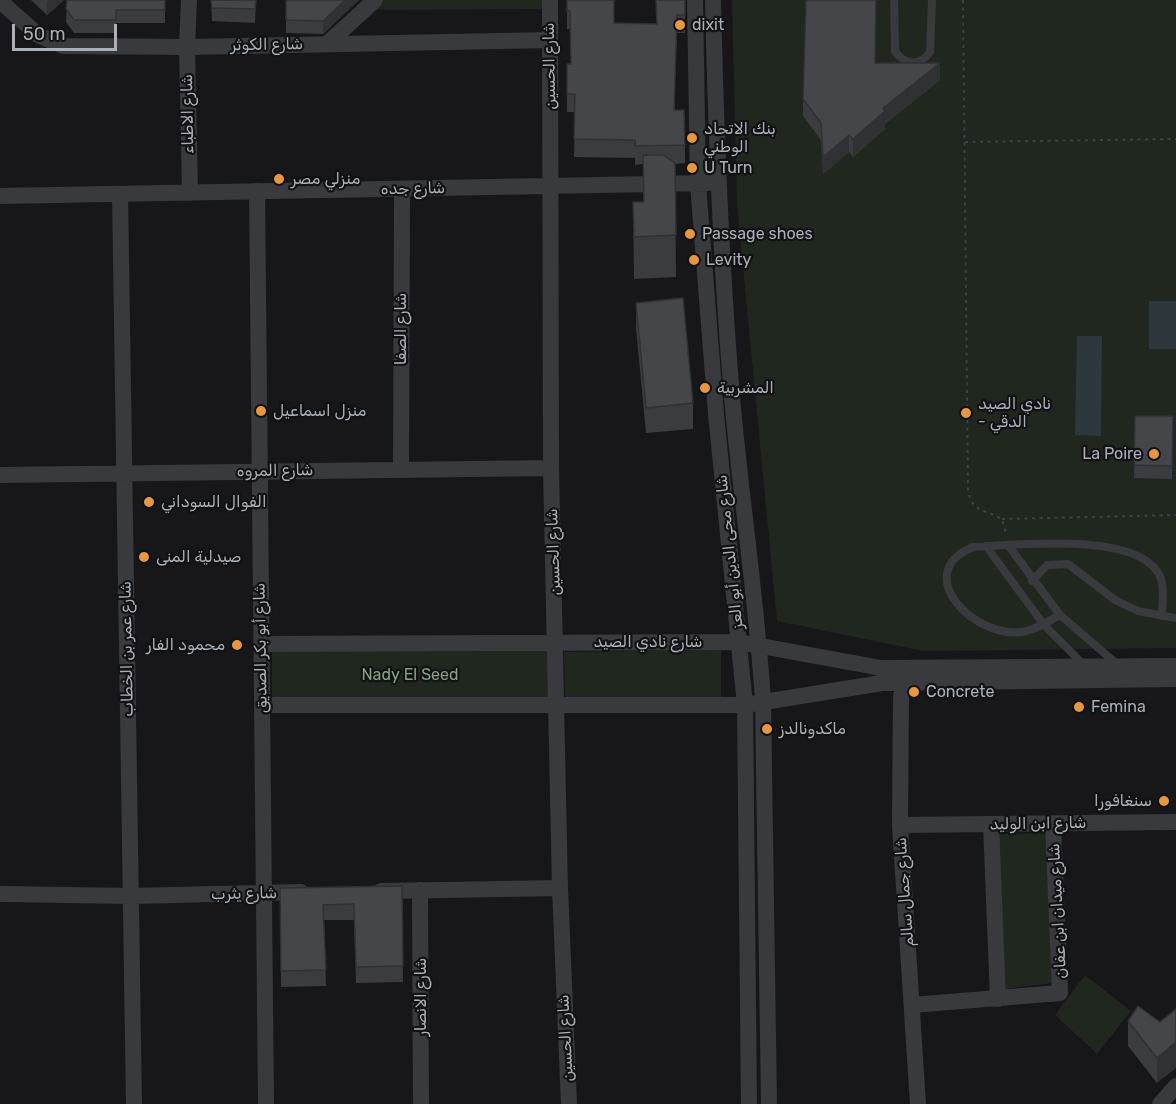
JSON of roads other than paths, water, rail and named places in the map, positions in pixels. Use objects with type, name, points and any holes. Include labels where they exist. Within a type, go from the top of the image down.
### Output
[{"type":"street","name":"شارع الاطباء","points":[[189,0],[187,47],[190,193]]},
{"type":"street","points":[[327,44],[375,0]]},
{"type":"street","name":"شارع الحسين","points":[[550,0],[551,468],[560,888],[569,1104]]},
{"type":"street","name":"شارع محى الدين أبو العز","points":[[695,0],[698,184],[716,414],[745,705],[749,1104]]},
{"type":"street","name":"شارع محى الدين أبو العز","points":[[713,0],[718,183],[733,408],[759,644],[763,701],[769,1104]]},
{"type":"street","name":"شارع الكوثر","points":[[0,1],[38,35],[63,46],[187,47],[550,40]]},
{"type":"street","name":"شارع جده","points":[[0,196],[718,183]]},
{"type":"street","name":"شارع الصفا","points":[[401,470],[402,189]]},
{"type":"street","name":"شارع أبو بكر الصديق","points":[[256,191],[266,1104]]},
{"type":"street","name":"شارع عمر بن الخطاب","points":[[120,194],[134,1104]]},
{"type":"street","name":"شارع المروه","points":[[0,475],[551,468]]},
{"type":"street","name":"شارع نادي الصيد","points":[[261,644],[739,642],[881,668],[1176,666]]},
{"type":"street","points":[[262,705],[745,705],[882,683],[1176,680]]},
{"type":"street","name":"شارع جمال سالم","points":[[906,682],[901,696],[900,825],[918,1104]]},
{"type":"street","name":"شارع ابن الوليد","points":[[900,825],[1176,822]]},
{"type":"street","points":[[991,824],[998,999]]},
{"type":"street","name":"شارع ميدان ابن عفان","points":[[912,1005],[1061,992],[1053,824]]},
{"type":"street","points":[[360,891],[560,888]]},
{"type":"street","name":"شارع الانصار","points":[[420,890],[421,1104]]},
{"type":"street","name":"شارع يثرب","points":[[0,894],[131,896],[312,892]]},
{"type":"street","points":[[1160,1104],[1176,1086]]},
{"type":"lane","points":[[894,0],[895,51],[906,62],[912,63],[920,62],[930,52],[932,0]]},
{"type":"lane","points":[[1060,615],[1044,625],[1025,632],[1008,632],[975,620],[959,610],[948,587],[948,574],[953,562],[962,552],[973,547],[986,546],[1094,544],[1129,550],[1157,570],[1162,581],[1162,616]]},
{"type":"lane","points":[[1008,545],[1060,615],[1119,666]]},
{"type":"lane","points":[[986,546],[1044,625],[1086,666]]},
{"type":"lane","points":[[1032,580],[1047,565],[1068,564],[1115,600],[1138,611],[1176,618]]},
{"type":"place","name":"dixit","points":[[680,25]]},
{"type":"place","name":"بنك الاتحاد الوطني","points":[[692,138]]},
{"type":"place","name":"U Turn","points":[[692,168]]},
{"type":"place","name":"منزلي مصر","points":[[279,179]]},
{"type":"place","name":"Passage shoes","points":[[690,234]]},
{"type":"place","name":"Levity","points":[[694,260]]},
{"type":"place","name":"المشربية","points":[[705,388]]},
{"type":"place","name":"منزل اسماعيل","points":[[261,411]]},
{"type":"place","name":"نادي الصيد - الدقي","points":[[966,413]]},
{"type":"place","name":"La Poire","points":[[1154,454]]},
{"type":"place","name":"الفوال السوداني","points":[[149,502]]},
{"type":"place","name":"صيدلية المنى","points":[[144,557]]},
{"type":"place","name":"محمود الفار","points":[[237,645]]},
{"type":"place","name":"Concrete","points":[[914,692]]},
{"type":"place","name":"Femina","points":[[1079,707]]},
{"type":"place","name":"ماكدونالدز","points":[[767,729]]},
{"type":"place","name":"سنغافورا","points":[[1164,801]]},
{"type":"park label","name":"Nady El Seed","points":[[410,675]]}]
